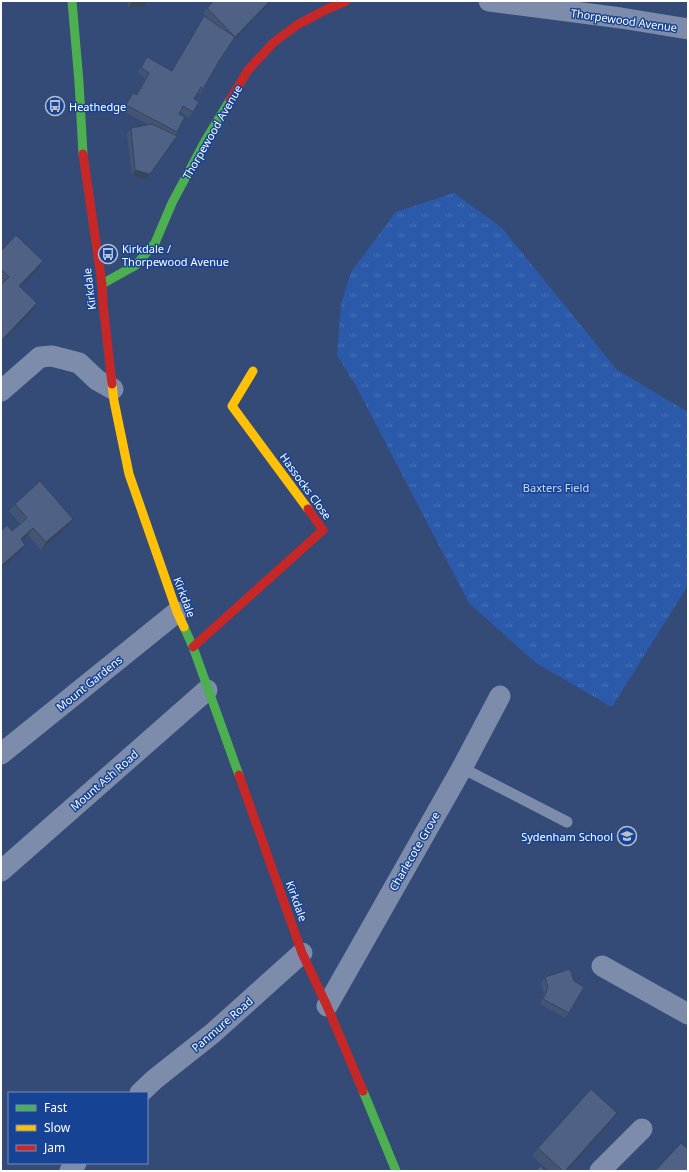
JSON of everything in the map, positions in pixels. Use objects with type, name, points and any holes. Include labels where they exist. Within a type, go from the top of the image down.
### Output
[{"type":"street","name":"Kirkdale","points":[[72,1],[79,82],[83,162],[102,284],[114,400],[129,474],[177,612],[193,647],[207,690],[302,952],[327,1006],[396,1171]]},
{"type":"street","name":"Thorpewood Avenue","points":[[102,284],[136,265],[155,243],[172,203],[205,141],[248,70],[274,42],[297,25],[346,1]]},
{"type":"street","name":"Thorpewood Avenue","points":[[490,1],[621,18],[688,29]]},
{"type":"street","points":[[1,391],[40,357],[52,356],[79,363],[97,380],[113,389]]},
{"type":"street","name":"Hassocks Close","points":[[193,647],[323,530],[232,406],[253,371]]},
{"type":"street","name":"Mount Gardens","points":[[1,754],[177,612]]},
{"type":"street","name":"Mount Ash Road","points":[[1,871],[207,690]]},
{"type":"street","name":"Charlecote Grove","points":[[327,1006],[462,768],[500,696]]},
{"type":"street","name":"Panmure Road","points":[[141,1092],[155,1079],[213,1033],[302,952]]},
{"type":"street","points":[[602,966],[688,1014]]},
{"type":"street","points":[[600,1171],[642,1130]]},
{"type":"lane","points":[[462,768],[567,822]]},
{"type":"green space","name":"Baxters Field","points":[[454,193],[502,228],[617,370],[688,412],[688,585],[612,707],[536,663],[469,603],[356,386],[337,355],[341,304],[351,272],[396,212]]},
{"type":"building","points":[[214,1],[270,1],[235,37],[207,8]]},
{"type":"building","points":[[204,16],[235,37],[203,89],[201,87],[194,99],[199,102],[193,112],[183,106],[179,114],[185,117],[177,132],[126,105],[133,93],[137,95],[149,73],[141,68],[147,57],[172,71]]},
{"type":"building","points":[[152,124],[177,136],[150,174],[135,170],[131,128]]},
{"type":"building","points":[[16,235],[43,261],[19,286],[37,303],[1,341],[1,285],[9,277],[1,269],[1,251]]},
{"type":"building","points":[[40,481],[73,519],[46,542],[33,528],[21,539],[25,545],[1,566],[1,531],[7,525],[12,531],[27,518],[15,504]]},
{"type":"building","points":[[570,969],[574,981],[584,987],[569,1013],[543,999],[548,988],[545,977]]},
{"type":"building","points":[[591,1089],[617,1113],[565,1171],[563,1171],[538,1148]]},
{"type":"building","points":[[681,1143],[688,1149],[688,1171],[655,1171]]},
{"type":"building","points":[[541,1166],[545,1171],[535,1171]]},
{"type":"traffic: fast","points":[[72,1],[83,154]]},
{"type":"traffic: fast","points":[[102,284],[136,265],[155,243],[172,203],[205,141],[230,100]]},
{"type":"traffic: fast","points":[[184,627],[193,647],[239,775]]},
{"type":"traffic: fast","points":[[363,1091],[396,1171]]},
{"type":"traffic: slow","points":[[253,371],[232,406],[308,509]]},
{"type":"traffic: slow","points":[[112,384],[129,474],[177,612],[184,627]]},
{"type":"traffic: jam","points":[[230,100],[248,70],[274,42],[297,25],[346,1]]},
{"type":"traffic: jam","points":[[83,154],[102,284],[112,384]]},
{"type":"traffic: jam","points":[[193,647],[323,530],[308,509]]},
{"type":"traffic: jam","points":[[239,775],[302,953],[327,1006],[363,1091]]},
{"type":"place","name":"Heathedge","points":[[55,106]]},
{"type":"place","name":"Kirkdale / Thorpewood Avenue","points":[[108,254]]},
{"type":"place","name":"Sydenham School","points":[[627,836]]}]
